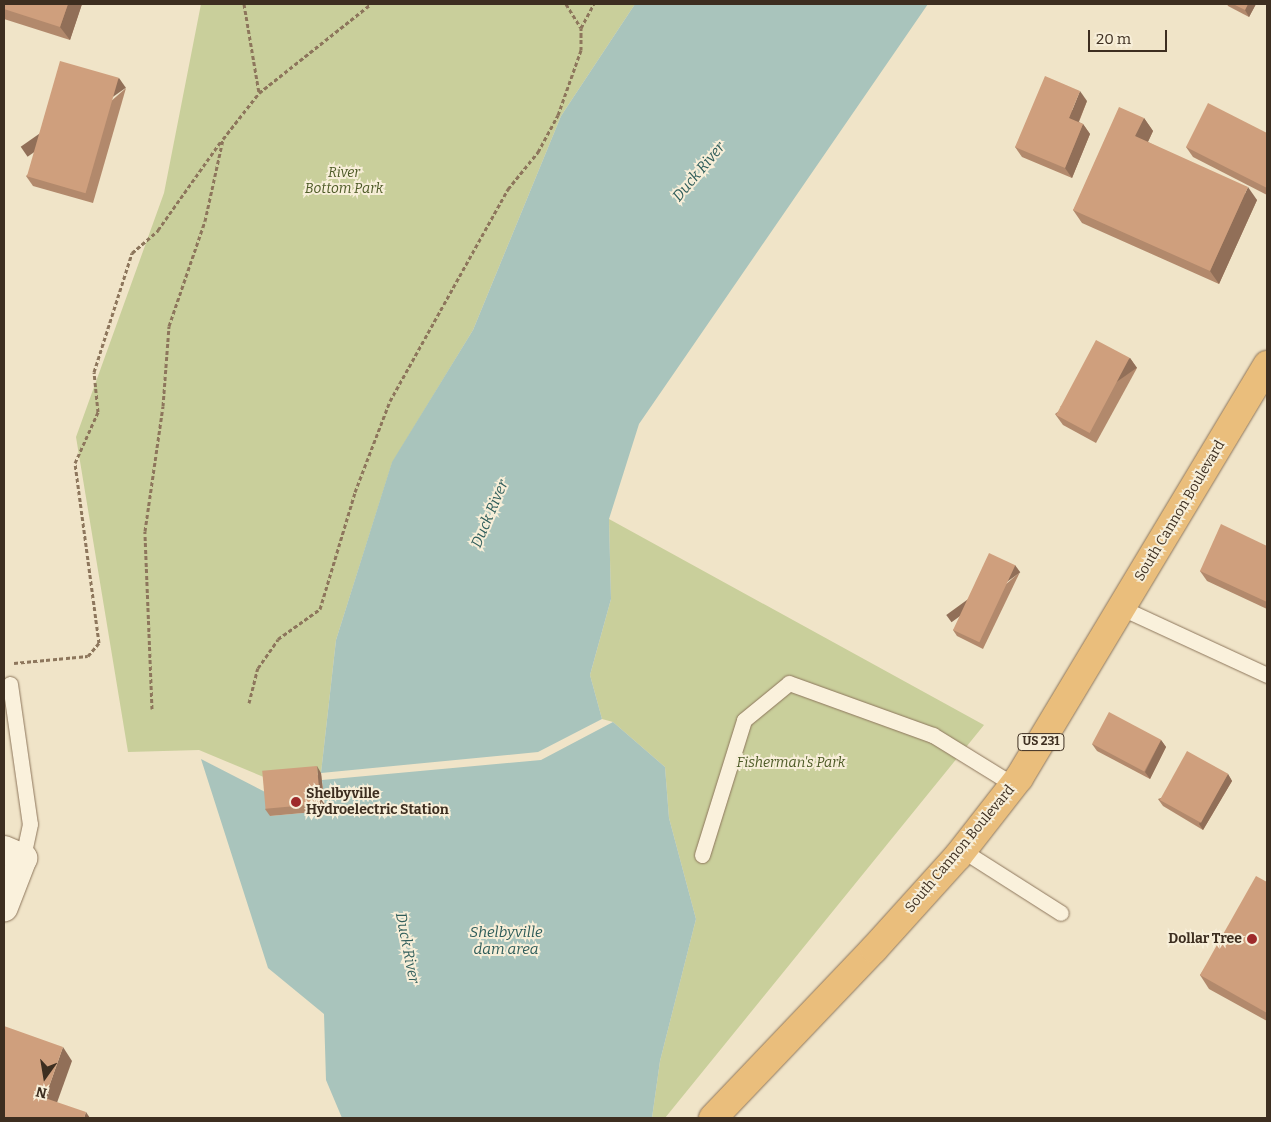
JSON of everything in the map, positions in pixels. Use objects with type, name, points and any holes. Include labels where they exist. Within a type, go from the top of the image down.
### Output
[{"type":"highway","name":"South Cannon Boulevard","points":[[713,1118],[757,1077],[962,850],[1014,785],[1267,364]]},
{"type":"street","points":[[4,907],[13,854]]},
{"type":"lane","points":[[1122,608],[1267,675]]},
{"type":"lane","points":[[702,855],[744,720],[789,683],[932,735],[1014,785]]},
{"type":"lane","points":[[10,684],[30,824],[13,854]]},
{"type":"lane","points":[[962,850],[1061,913]]},
{"type":"path","points":[[244,4],[259,93]]},
{"type":"path","points":[[9,663],[88,656],[99,643],[75,463],[98,412],[94,372],[132,253],[158,230],[223,139],[259,93],[371,4]]},
{"type":"path","points":[[249,703],[258,668],[278,639],[320,610],[355,492],[390,401],[508,189],[538,152],[558,115],[582,50],[581,28],[566,4]]},
{"type":"path","points":[[581,28],[594,4]]},
{"type":"path","points":[[152,709],[145,531],[164,406],[169,326],[205,221],[223,139]]},
{"type":"green space","name":"River Bottom Park","points":[[201,4],[635,4],[561,116],[473,330],[392,463],[336,640],[321,773],[266,778],[199,750],[128,752],[76,437],[164,193]]},
{"type":"green space","name":"Fisherman's Park","points":[[609,519],[984,725],[665,1118],[652,1118],[660,1061],[696,919],[669,818],[665,767],[613,722],[602,719],[590,675],[611,599]]},
{"type":"water","name":"Duck River","points":[[635,4],[928,4],[639,424],[609,519],[611,599],[590,675],[602,719],[538,752],[321,773],[336,640],[392,462],[473,330],[561,116]]},
{"type":"water","name":"Shelbyville dam area","points":[[613,722],[665,767],[669,818],[696,919],[660,1061],[652,1118],[342,1118],[326,1080],[324,1014],[268,968],[201,759],[267,793],[270,816],[325,811],[322,780],[541,760]]},
{"type":"building","points":[[4,4],[68,4],[60,27],[4,9]]},
{"type":"building","points":[[1233,4],[1248,4],[1245,10]]},
{"type":"building","points":[[60,61],[119,78],[86,193],[27,176]]},
{"type":"building","points":[[1045,76],[1080,91],[1069,118],[1083,124],[1065,168],[1015,147]]},
{"type":"building","points":[[1208,103],[1267,133],[1267,188],[1186,147]]},
{"type":"building","points":[[1119,107],[1144,118],[1135,136],[1248,187],[1210,271],[1073,210]]},
{"type":"building","points":[[1096,340],[1130,358],[1090,433],[1056,415]]},
{"type":"building","points":[[1221,524],[1267,546],[1267,602],[1200,571]]},
{"type":"building","points":[[989,553],[1015,565],[979,642],[953,630]]},
{"type":"building","points":[[1109,712],[1161,740],[1144,771],[1092,744]]},
{"type":"building","points":[[1187,751],[1228,774],[1201,823],[1160,800]]},
{"type":"building","name":"Shelbyville Hydroelectric Station","points":[[317,766],[320,804],[266,809],[262,771]]},
{"type":"building","name":"Dollar Tree","points":[[1256,876],[1267,882],[1267,1013],[1200,975]]},
{"type":"building","points":[[4,1026],[63,1047],[45,1098],[86,1112],[84,1118],[4,1118]]},
{"type":"place","name":"Shelbyville Hydroelectric Station","points":[[296,802]]},
{"type":"place","name":"Dollar Tree","points":[[1252,939]]}]
